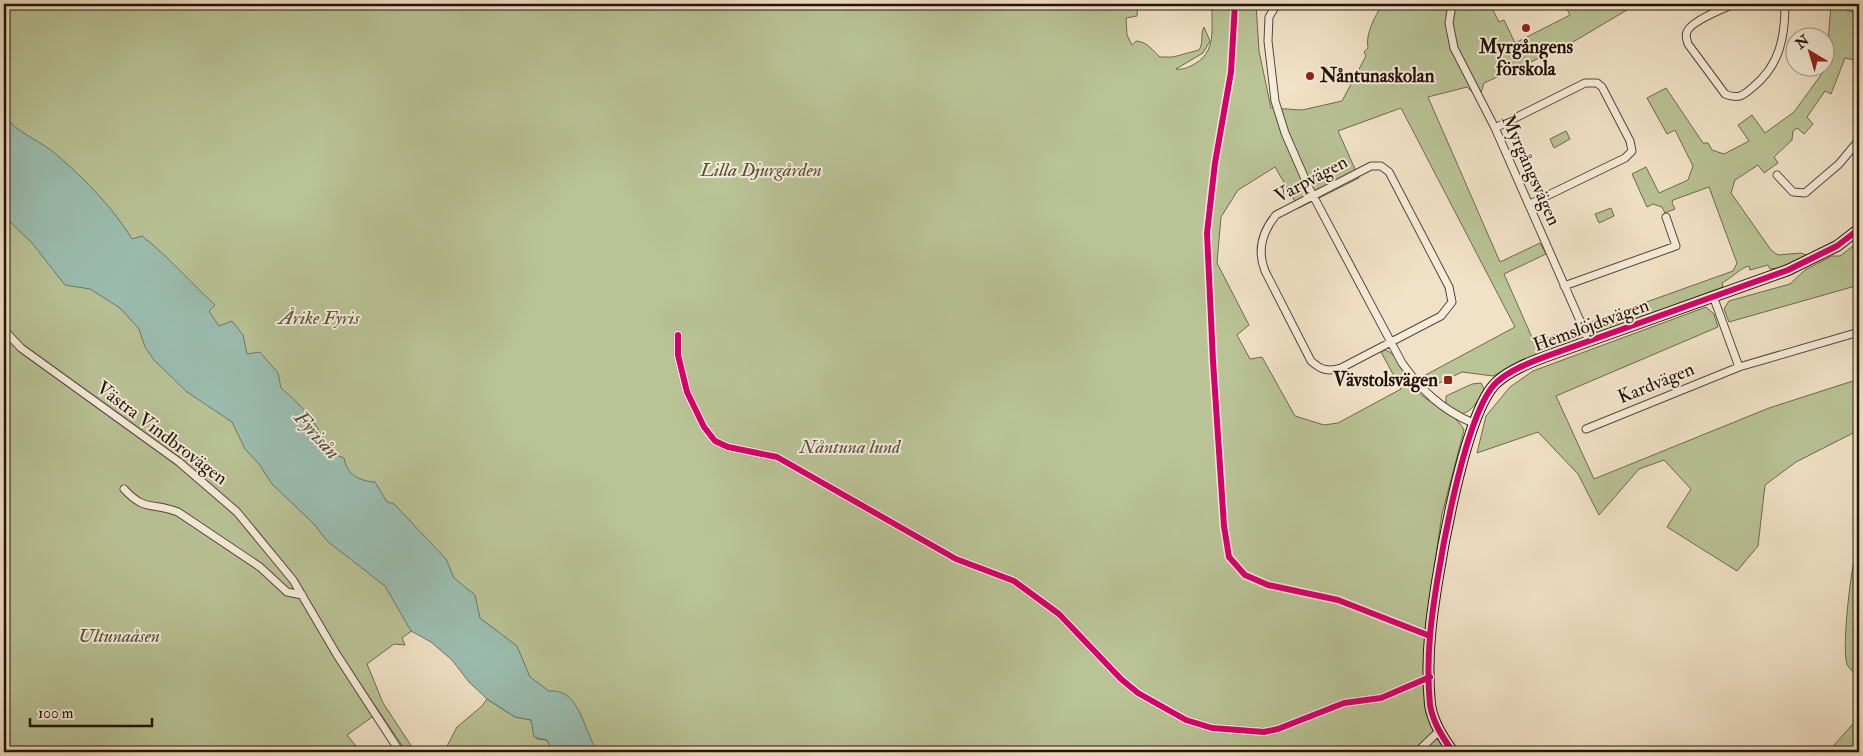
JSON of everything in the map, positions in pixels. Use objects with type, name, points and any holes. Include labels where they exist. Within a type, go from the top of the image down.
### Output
[{"type":"street","points":[[1281,4],[1275,8],[1269,17],[1268,28],[1275,101],[1291,150],[1402,362],[1425,392],[1439,404],[1473,423]]},
{"type":"street","points":[[1734,4],[1697,23],[1686,34],[1688,44],[1725,94],[1734,97],[1744,95],[1762,80],[1776,60],[1782,43],[1785,4]]},
{"type":"street","name":"Myrgångsvägen","points":[[1451,11],[1449,23],[1454,48],[1495,128],[1589,341]]},
{"type":"street","points":[[1495,128],[1585,83],[1597,83],[1602,87],[1630,141],[1632,151],[1625,158],[1530,204]]},
{"type":"street","points":[[1776,175],[1792,192],[1805,192],[1839,164],[1859,140]]},
{"type":"street","name":"Varpvägen","points":[[1371,166],[1380,166],[1390,172],[1452,294],[1449,307],[1440,316],[1391,341],[1341,368],[1330,372],[1319,368],[1311,361],[1260,258],[1267,226],[1276,215],[1371,166]]},
{"type":"street","points":[[1564,286],[1676,246],[1666,217]]},
{"type":"street","name":"Hemslöjdsvägen","points":[[1453,752],[1439,731],[1430,705],[1430,636],[1442,554],[1473,423],[1486,396],[1497,382],[1529,363],[1788,270],[1837,246],[1859,229]]},
{"type":"street","points":[[1713,296],[1739,367]]},
{"type":"street","name":"Västra Vindbrovägen","points":[[4,330],[21,348],[179,462],[237,512],[293,580],[341,662],[400,752]]},
{"type":"street","name":"Kardvägen","points":[[1586,429],[1739,367],[1859,332]]},
{"type":"street","points":[[678,335],[678,356],[686,392],[704,427],[715,441],[728,447],[776,457],[956,559],[1014,581],[1059,614],[1138,693],[1186,720],[1212,728],[1264,732],[1278,729],[1344,703],[1381,698],[1430,677]]},
{"type":"street","points":[[124,489],[141,505],[166,508],[178,512],[260,567],[287,592],[302,595]]},
{"type":"street","points":[[1417,752],[1439,731]]},
{"type":"green space","name":"Årike Fyris","points":[[4,4],[1138,4],[1137,16],[1126,18],[1127,35],[1132,45],[1136,41],[1144,43],[1160,57],[1173,57],[1199,50],[1204,27],[1210,41],[1203,53],[1176,69],[1184,69],[1200,61],[1206,54],[1211,40],[1212,4],[1256,4],[1259,51],[1271,108],[1302,110],[1342,101],[1366,56],[1364,52],[1368,48],[1369,32],[1381,4],[1490,4],[1499,22],[1504,20],[1515,43],[1570,15],[1564,4],[1637,4],[1568,45],[1484,83],[1481,93],[1472,92],[1467,87],[1428,97],[1500,262],[1540,243],[1546,254],[1504,274],[1534,342],[1578,327],[1578,338],[1573,342],[1537,354],[1493,376],[1462,372],[1431,387],[1424,386],[1418,379],[1515,327],[1401,108],[1338,131],[1359,178],[1299,208],[1275,167],[1238,190],[1221,217],[1217,263],[1249,325],[1237,335],[1250,359],[1262,357],[1295,416],[1324,425],[1338,423],[1401,389],[1381,352],[1385,350],[1394,356],[1416,390],[1455,419],[1464,430],[1442,514],[1425,631],[1425,691],[1429,719],[1438,740],[1448,752],[583,752],[445,606],[402,638],[405,645],[394,644],[367,664],[383,703],[412,747],[403,747],[353,673],[350,675],[375,715],[347,735],[361,752],[4,752]]},
{"type":"green space","points":[[1831,4],[1846,4],[1847,11],[1859,12],[1859,46],[1855,60],[1845,58],[1831,94],[1825,91],[1807,117],[1813,124],[1804,134],[1797,128],[1793,131],[1792,140],[1774,157],[1778,163],[1764,173],[1758,165],[1735,180],[1731,193],[1771,250],[1778,255],[1801,253],[1809,256],[1785,267],[1770,269],[1768,265],[1750,270],[1749,266],[1746,267],[1722,283],[1723,287],[1598,333],[1588,330],[1585,324],[1733,271],[1737,263],[1709,187],[1673,200],[1672,203],[1675,209],[1665,213],[1662,207],[1653,204],[1647,207],[1632,174],[1646,167],[1659,193],[1688,180],[1693,166],[1675,130],[1667,134],[1647,98],[1666,88],[1703,143],[1708,143],[1712,150],[1724,154],[1749,141],[1738,125],[1752,115],[1765,133],[1794,112],[1819,78],[1836,78],[1836,28],[1829,28]]},
{"type":"green space","points":[[1566,131],[1570,139],[1554,148],[1550,139]]},
{"type":"green space","points":[[1611,208],[1614,216],[1599,223],[1595,214]]},
{"type":"green space","points":[[1859,237],[1859,285],[1729,322],[1724,309],[1729,301],[1790,284],[1805,270],[1832,256],[1840,256],[1852,247]]},
{"type":"green space","points":[[1706,307],[1714,314],[1718,327],[1556,396],[1594,479],[1769,408],[1859,379],[1859,430],[1796,462],[1765,485],[1758,546],[1737,571],[1667,527],[1691,489],[1664,460],[1639,469],[1599,515],[1578,474],[1538,432],[1477,453],[1486,416],[1510,387],[1533,371]]},
{"type":"green space","points":[[1481,383],[1484,389],[1469,411],[1458,413],[1446,404],[1446,396],[1472,384]]},
{"type":"green space","points":[[1859,540],[1859,679],[1847,664],[1845,640],[1851,582]]},
{"type":"green space","points":[[487,699],[515,717],[531,720],[537,739],[547,740],[553,752],[444,752],[457,727],[482,706]]},
{"type":"green space","points":[[1859,717],[1859,752],[1828,752]]},
{"type":"water","name":"Fyrisån","points":[[4,114],[15,127],[51,150],[79,175],[108,205],[132,239],[142,236],[179,269],[215,305],[209,311],[219,326],[232,321],[243,335],[247,354],[260,352],[278,373],[281,388],[310,417],[321,433],[330,453],[344,458],[348,469],[355,476],[375,482],[387,502],[394,504],[446,559],[454,578],[475,595],[480,618],[517,646],[530,677],[549,691],[560,692],[568,696],[575,704],[598,752],[553,752],[547,740],[534,737],[531,720],[515,717],[487,699],[469,682],[452,660],[431,642],[411,631],[385,586],[327,541],[314,524],[272,484],[259,464],[245,449],[232,422],[187,392],[154,360],[145,347],[139,329],[120,308],[90,289],[65,285],[32,243],[4,216]]},
{"type":"cycle path","points":[[1235,4],[1231,72],[1215,163],[1207,233],[1224,526],[1229,557],[1245,575],[1268,585],[1338,600],[1430,636]]},
{"type":"cycle path","points":[[1453,752],[1442,736],[1431,712],[1429,688],[1430,636],[1444,542],[1462,463],[1473,427],[1485,400],[1497,382],[1514,370],[1541,358],[1788,270],[1837,246],[1859,229]]},
{"type":"cycle path","points":[[678,335],[678,355],[687,392],[704,427],[715,441],[728,447],[777,457],[956,559],[1014,581],[1059,614],[1121,679],[1138,693],[1186,720],[1212,728],[1264,732],[1278,729],[1344,703],[1381,698],[1430,677]]},
{"type":"place","name":"Myrgångens förskola","points":[[1526,28]]},
{"type":"place","name":"Nåntunaskolan","points":[[1310,76]]},
{"type":"place","name":"Vävstolsvägen","points":[[1448,380]]},
{"type":"park label","name":"Lilla Djurgården","points":[[761,170]]},
{"type":"park label","name":"Nåntuna lund","points":[[850,447]]},
{"type":"park label","name":"Ultunaåsen","points":[[119,636]]}]
